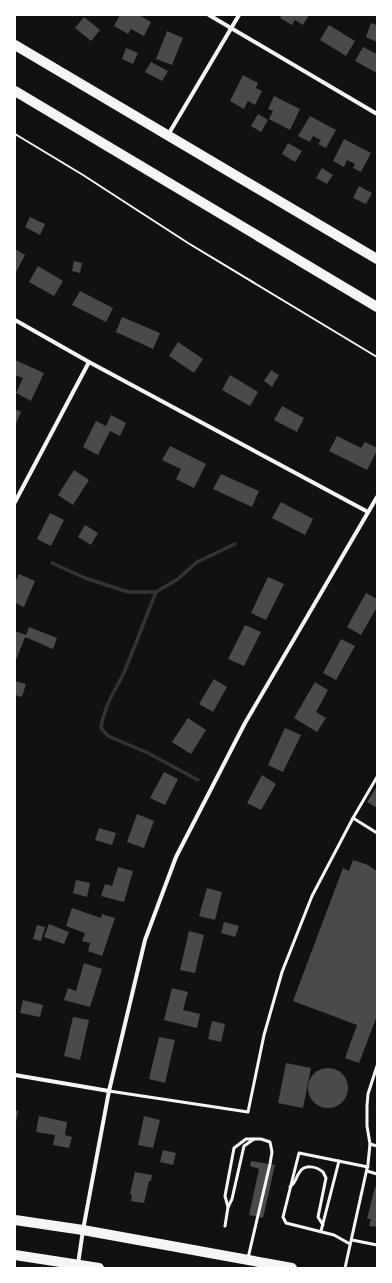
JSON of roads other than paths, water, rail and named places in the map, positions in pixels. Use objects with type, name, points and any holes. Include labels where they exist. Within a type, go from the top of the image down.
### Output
[{"type":"main road","points":[[15,45],[377,259]]},
{"type":"main road","points":[[15,91],[377,307]]},
{"type":"main road","points":[[15,1220],[83,1230],[292,1268]]},
{"type":"main road","points":[[15,1255],[99,1268]]},
{"type":"street","points":[[209,15],[377,114]]},
{"type":"street","points":[[168,135],[239,15]]},
{"type":"street","points":[[15,320],[89,362],[368,512]]},
{"type":"street","points":[[15,502],[89,362]]},
{"type":"street","points":[[78,1264],[109,1091],[145,940],[176,857],[245,722],[377,497]]},
{"type":"street","points":[[15,1075],[109,1091]]},
{"type":"lane","points":[[109,1091],[248,1112],[264,1035],[282,972],[312,896],[353,818],[377,777]]},
{"type":"lane","points":[[353,818],[377,833]]},
{"type":"lane","points":[[345,1268],[368,1167],[370,1144],[367,1126],[368,1094],[377,1066]]},
{"type":"lane","points":[[228,1207],[225,1196],[234,1148],[246,1139],[262,1139],[270,1142],[272,1152],[247,1260]]},
{"type":"lane","points":[[225,1226],[228,1207],[232,1199],[244,1146],[254,1139]]},
{"type":"lane","points":[[370,1144],[377,1146]]},
{"type":"lane","points":[[350,1244],[334,1235],[286,1223],[283,1217],[290,1187],[299,1153],[368,1167]]},
{"type":"lane","points":[[321,1232],[339,1161]]},
{"type":"lane","points":[[290,1187],[296,1182],[299,1172],[304,1168],[313,1167],[322,1172],[326,1178],[318,1217],[323,1225]]},
{"type":"lane","points":[[367,1172],[377,1174]]},
{"type":"lane","points":[[352,1240],[377,1245]]},
{"type":"waterway","points":[[156,592],[178,579],[197,562],[235,544]]},
{"type":"waterway","points":[[52,563],[85,578],[128,592],[156,592]]},
{"type":"waterway","points":[[156,592],[126,668],[105,711],[101,728],[108,736],[148,753],[198,780]]}]
